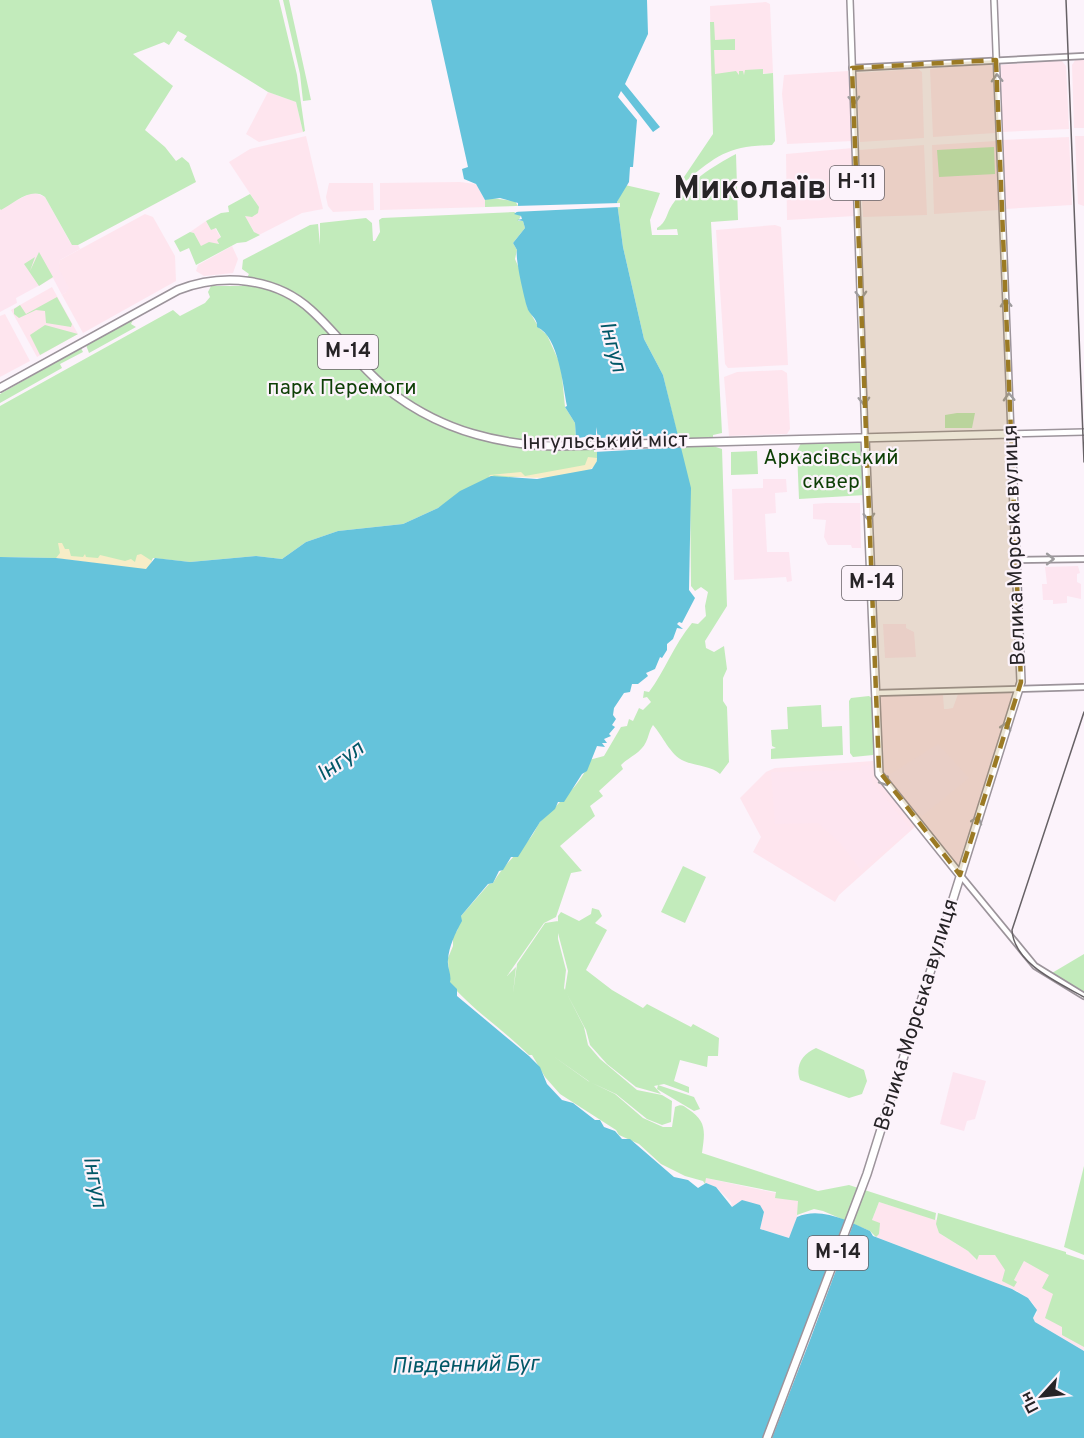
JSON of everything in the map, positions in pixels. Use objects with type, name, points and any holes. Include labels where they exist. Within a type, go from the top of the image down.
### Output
[{"type":"highway","name":"Інгульський міст","points":[[0,388],[169,294],[204,282],[233,279],[267,285],[300,301],[320,319],[357,362],[393,394],[420,411],[462,431],[501,441],[537,446],[866,437]]},
{"type":"highway","name":"М-14","points":[[960,875],[880,777],[866,437],[1011,434]]},
{"type":"highway","name":"Велика Морська вулиця","points":[[767,1438],[867,1174],[1019,688],[1021,677],[1011,434]]},
{"type":"main road","name":"Н-11","points":[[850,0],[866,437]]},
{"type":"main road","name":"Велика Морська вулиця","points":[[994,0],[1011,434]]},
{"type":"main road","points":[[1011,434],[1084,432]]},
{"type":"street","points":[[852,68],[1084,56]]},
{"type":"street","points":[[1016,560],[1084,559]]},
{"type":"street","points":[[876,693],[1084,687]]},
{"type":"street","points":[[960,875],[1035,966],[1084,996]]},
{"type":"highlighted area","points":[[996,60],[1021,682],[960,875],[879,771],[852,68]]},
{"type":"shaded area","points":[[766,2],[770,4],[773,73],[711,76],[710,6]]},
{"type":"shaded area","points":[[1084,58],[1084,128],[1074,128],[1072,65],[1076,59]]},
{"type":"shaded area","points":[[1061,60],[1066,66],[1069,129],[1002,132],[1001,65]]},
{"type":"shaded area","points":[[990,63],[993,70],[995,133],[933,137],[930,69]]},
{"type":"shaded area","points":[[918,69],[922,72],[924,138],[860,142],[856,73]]},
{"type":"shaded area","points":[[848,71],[853,141],[787,144],[782,94],[784,75]]},
{"type":"shaded area","points":[[268,92],[296,102],[303,132],[259,142],[246,134]]},
{"type":"shaded area","points":[[306,136],[323,209],[302,213],[257,236],[244,215],[259,207],[229,162],[250,149]]},
{"type":"shaded area","points":[[1075,136],[1084,136],[1084,206],[1078,204]]},
{"type":"shaded area","points":[[1069,137],[1072,205],[1005,209],[1002,140]]},
{"type":"shaded area","points":[[996,141],[999,210],[934,214],[932,145]]},
{"type":"shaded area","points":[[924,145],[927,215],[863,217],[859,150]]},
{"type":"shaded area","points":[[853,148],[855,216],[787,220],[786,154]]},
{"type":"shaded area","points":[[460,182],[476,184],[485,200],[485,207],[380,210],[380,183]]},
{"type":"shaded area","points":[[329,183],[373,183],[374,210],[333,212],[328,206],[326,197]]},
{"type":"shaded area","points":[[33,192],[45,197],[70,242],[78,245],[80,249],[60,260],[59,269],[69,288],[66,292],[62,295],[53,278],[16,298],[17,303],[0,312],[0,209]]},
{"type":"shaded area","points":[[145,214],[153,217],[175,256],[176,281],[83,333],[62,295],[66,292],[58,269],[60,260]]},
{"type":"shaded area","points":[[206,221],[211,230],[215,228],[221,238],[217,246],[201,247],[194,233],[190,232]]},
{"type":"shaded area","points":[[775,225],[781,227],[788,365],[728,368],[725,364],[716,230]]},
{"type":"shaded area","points":[[232,246],[238,259],[233,273],[204,276],[196,271],[198,265]]},
{"type":"shaded area","points":[[52,287],[78,334],[37,357],[11,310]]},
{"type":"shaded area","points":[[5,314],[30,361],[0,377],[0,316]]},
{"type":"shaded area","points":[[782,370],[787,373],[790,429],[787,434],[729,436],[724,377],[737,372]]},
{"type":"shaded area","points":[[763,479],[786,479],[787,492],[775,493],[776,513],[765,514],[767,552],[789,552],[792,581],[787,582],[786,577],[734,580],[732,489],[763,488]]},
{"type":"shaded area","points":[[860,503],[861,548],[852,548],[851,545],[828,545],[824,537],[826,520],[813,519],[813,504]]},
{"type":"shaded area","points":[[1078,566],[1080,573],[1077,574],[1077,582],[1081,584],[1081,599],[1067,596],[1067,603],[1053,604],[1053,600],[1043,600],[1042,584],[1047,584],[1045,567]]},
{"type":"shaded area","points":[[883,624],[906,624],[906,628],[914,632],[916,657],[885,658]]},
{"type":"shaded area","points":[[1011,692],[1011,700],[960,864],[956,864],[882,773],[879,699],[882,696],[943,695],[944,709],[947,709],[953,708],[958,694]]},
{"type":"shaded area","points":[[938,744],[969,778],[922,816],[889,775]]},
{"type":"shaded area","points":[[873,761],[878,779],[916,826],[839,895],[835,902],[753,852],[761,837],[740,798],[766,772],[775,768]]},
{"type":"shaded area","points":[[871,765],[872,782],[911,829],[861,870],[840,843],[818,823],[775,824],[771,772],[861,770],[861,766]]},
{"type":"shaded area","points":[[953,1072],[986,1081],[975,1119],[967,1121],[964,1131],[940,1124]]},
{"type":"shaded area","points":[[706,1178],[799,1198],[797,1217],[790,1238],[760,1229],[764,1212],[742,1200],[732,1207],[731,1202],[716,1187],[705,1183]]},
{"type":"shaded area","points":[[879,1202],[937,1220],[939,1233],[968,1251],[976,1260],[979,1255],[995,1255],[1014,1280],[1024,1261],[1084,1282],[1084,1351],[1035,1322],[1033,1318],[1037,1313],[1034,1305],[1017,1291],[876,1237],[879,1232],[872,1220]]},
{"type":"green space","points":[[0,0],[279,0],[297,75],[305,131],[303,132],[296,102],[268,92],[184,40],[187,36],[178,31],[169,45],[164,42],[133,54],[173,86],[145,130],[165,147],[176,161],[182,157],[189,163],[196,182],[78,245],[72,245],[45,197],[40,194],[29,194],[0,209]]},
{"type":"green space","points":[[283,0],[289,0],[311,100],[303,101],[300,74]]},
{"type":"green space","points":[[710,22],[714,22],[715,40],[735,39],[735,50],[714,50],[715,74],[736,71],[739,75],[739,71],[743,71],[744,75],[745,70],[763,69],[763,74],[773,73],[775,141],[772,145],[745,147],[725,153],[686,181],[684,177],[713,134]]},
{"type":"green space","points":[[994,147],[995,174],[939,177],[937,150]]},
{"type":"green space","points":[[736,154],[738,220],[711,222],[722,433],[713,435],[713,446],[722,449],[727,606],[705,641],[706,648],[714,652],[724,646],[727,669],[723,678],[723,701],[727,707],[729,762],[720,774],[713,769],[684,761],[671,750],[653,725],[644,746],[621,765],[623,769],[599,791],[603,796],[590,806],[595,816],[560,846],[582,871],[571,873],[556,917],[544,923],[507,976],[516,967],[513,993],[517,964],[545,923],[558,921],[558,939],[566,970],[564,988],[584,1027],[588,1045],[600,1059],[637,1090],[662,1095],[672,1101],[671,1122],[662,1125],[647,1119],[616,1094],[592,1083],[615,1094],[643,1118],[663,1127],[672,1127],[675,1107],[680,1105],[685,1107],[702,1123],[704,1133],[702,1153],[818,1191],[849,1185],[936,1213],[935,1220],[879,1202],[872,1220],[880,1223],[879,1234],[876,1237],[870,1231],[823,1211],[814,1209],[797,1215],[798,1201],[775,1198],[776,1192],[706,1178],[705,1184],[703,1181],[685,1176],[661,1164],[639,1144],[619,1135],[616,1130],[560,1094],[545,1077],[532,1055],[529,1055],[477,1010],[449,982],[448,958],[453,946],[453,934],[457,931],[461,916],[489,884],[493,883],[531,837],[541,821],[576,785],[587,768],[589,760],[604,756],[621,727],[627,726],[629,719],[633,721],[639,708],[643,710],[651,702],[647,697],[643,698],[644,691],[649,692],[692,623],[698,624],[706,616],[705,606],[708,592],[701,587],[695,591],[691,586],[690,488],[663,375],[644,339],[623,247],[617,202],[625,185],[660,193],[650,220],[652,235],[678,235],[677,229],[657,230],[672,205],[685,189],[701,176]]},
{"type":"green space","points":[[250,194],[259,207],[258,213],[252,217],[245,216],[254,232],[260,235],[246,242],[237,243],[196,265],[189,248],[180,252],[174,241],[190,232],[194,233],[201,246],[209,242],[219,244],[217,240],[221,237],[216,228],[211,230],[206,221],[221,213],[229,212],[228,206]]},
{"type":"green space","points":[[491,198],[515,201],[518,206],[485,207],[485,200]]},
{"type":"green space","name":"парк Перемоги","points":[[514,212],[521,216],[518,221],[523,221],[525,228],[513,243],[517,250],[515,259],[521,273],[527,307],[539,328],[547,335],[561,366],[565,407],[575,423],[576,438],[597,435],[597,461],[583,472],[486,479],[438,508],[403,524],[338,531],[306,542],[282,559],[256,556],[190,562],[153,558],[148,568],[56,558],[0,557],[0,406],[173,310],[180,316],[205,303],[210,297],[208,292],[211,286],[242,286],[249,274],[242,269],[243,260],[310,225],[318,224],[320,245],[320,223],[366,218],[372,223],[373,241],[375,241],[380,232],[379,220],[382,218]]},
{"type":"green space","points":[[39,252],[53,277],[39,286],[24,264],[35,257],[30,271]]},
{"type":"green space","points":[[57,297],[72,324],[71,327],[46,323],[45,311],[36,310],[19,318],[14,314],[14,309],[20,305],[26,314]]},
{"type":"green space","points":[[133,320],[131,324],[136,327],[89,353],[86,345]]},
{"type":"green space","points":[[45,325],[78,334],[40,355],[30,335]]},
{"type":"green space","points":[[81,348],[83,352],[60,364],[62,368],[0,403],[0,394]]},
{"type":"green space","points":[[975,413],[972,428],[945,428],[945,415]]},
{"type":"green space","name":"Аркасівський сквер","points":[[801,443],[860,443],[865,495],[799,499],[797,451]]},
{"type":"green space","points":[[757,451],[758,474],[731,475],[731,452]]},
{"type":"green space","points":[[869,696],[873,699],[875,752],[873,755],[853,757],[850,753],[849,701],[851,698]]},
{"type":"green space","points":[[821,705],[822,727],[842,726],[843,755],[771,759],[771,749],[776,748],[772,746],[771,730],[788,729],[787,707]]},
{"type":"green space","points":[[683,866],[706,877],[685,923],[661,912]]},
{"type":"green space","points":[[592,908],[599,910],[602,916],[595,923],[607,930],[586,970],[612,990],[643,1008],[647,1004],[691,1027],[693,1024],[719,1038],[718,1056],[708,1056],[707,1067],[680,1060],[674,1081],[689,1087],[689,1093],[664,1084],[654,1086],[661,1094],[636,1087],[607,1064],[590,1045],[586,1030],[565,990],[568,971],[558,933],[558,916],[561,912],[579,921],[591,914]]},
{"type":"green space","points":[[1084,954],[1084,992],[1052,973]]},
{"type":"green space","points":[[816,1048],[864,1070],[867,1081],[862,1094],[849,1098],[800,1080],[798,1070],[803,1057]]},
{"type":"green space","points":[[658,1085],[694,1097],[700,1109],[694,1111],[657,1089]]},
{"type":"green space","points":[[1084,1166],[1084,1255],[1064,1247]]},
{"type":"green space","points":[[938,1213],[1066,1252],[1066,1254],[1084,1260],[1084,1347],[1062,1335],[1062,1327],[1045,1318],[1053,1294],[1042,1288],[1049,1275],[1024,1261],[1014,1280],[1017,1282],[1014,1287],[1002,1281],[1005,1270],[995,1255],[979,1255],[977,1260],[968,1251],[939,1233],[936,1224]]},
{"type":"sand","points":[[588,457],[597,458],[596,464],[589,470],[564,477],[548,478],[494,475],[488,478],[490,475],[521,472],[525,476],[585,465]]},
{"type":"sand","points":[[58,543],[62,543],[65,549],[69,549],[71,556],[83,557],[85,554],[86,557],[98,558],[100,555],[125,561],[131,559],[135,562],[137,555],[141,554],[152,561],[146,570],[56,558],[60,553]]},
{"type":"water","points":[[431,0],[647,0],[648,34],[625,84],[660,127],[653,132],[621,91],[618,97],[637,120],[633,167],[630,167],[629,182],[617,202],[623,247],[644,339],[663,375],[691,488],[689,590],[695,598],[682,623],[677,624],[683,629],[677,628],[655,669],[646,673],[648,676],[638,684],[632,684],[630,692],[624,693],[614,708],[613,715],[616,719],[612,725],[615,727],[609,734],[611,736],[604,739],[607,743],[602,743],[605,747],[597,746],[587,771],[582,774],[564,802],[558,802],[555,809],[540,822],[518,857],[511,857],[503,870],[499,871],[493,883],[488,884],[461,916],[462,921],[449,955],[450,982],[457,989],[457,996],[540,1067],[547,1084],[562,1100],[573,1103],[595,1120],[600,1120],[604,1127],[615,1131],[622,1139],[630,1139],[674,1177],[688,1180],[698,1188],[706,1183],[716,1187],[732,1207],[742,1200],[760,1205],[764,1212],[760,1229],[789,1238],[797,1217],[815,1213],[834,1216],[870,1231],[873,1236],[1012,1289],[1028,1298],[1037,1310],[1033,1318],[1035,1322],[1084,1351],[1084,1438],[0,1438],[0,557],[56,558],[146,569],[155,558],[190,562],[256,556],[282,559],[306,542],[338,531],[403,524],[438,508],[460,491],[491,476],[537,479],[592,469],[597,461],[597,435],[586,436],[586,446],[583,446],[576,438],[575,423],[565,407],[567,406],[564,387],[555,351],[544,332],[537,327],[527,307],[518,269],[517,250],[513,243],[525,228],[523,221],[517,220],[522,219],[521,216],[514,214],[518,211],[518,203],[500,198],[485,200],[476,184],[464,179],[462,169],[468,167]]},
{"type":"pier","points":[[620,203],[620,207],[513,212],[515,206]]},
{"type":"pier","points":[[596,427],[598,438],[681,435],[684,447],[594,452],[594,438],[589,438],[589,448],[583,449],[573,439],[596,435]]},
{"type":"pier","points":[[847,1219],[854,1222],[810,1340],[772,1438],[763,1438]]},
{"type":"tram line","points":[[1066,0],[1084,462]]},
{"type":"tram line","points":[[1084,712],[1012,930],[1015,942],[1029,962],[1051,979],[1084,997]]},
{"type":"district","name":"Миколаїв","points":[[750,190]]},
{"type":"water label","name":"Інгул","points":[[612,347]]},
{"type":"water label","name":"Інгул","points":[[341,762]]},
{"type":"water label","name":"Інгул","points":[[94,1182]]},
{"type":"water label","name":"Південний Буг","points":[[465,1366]]}]
